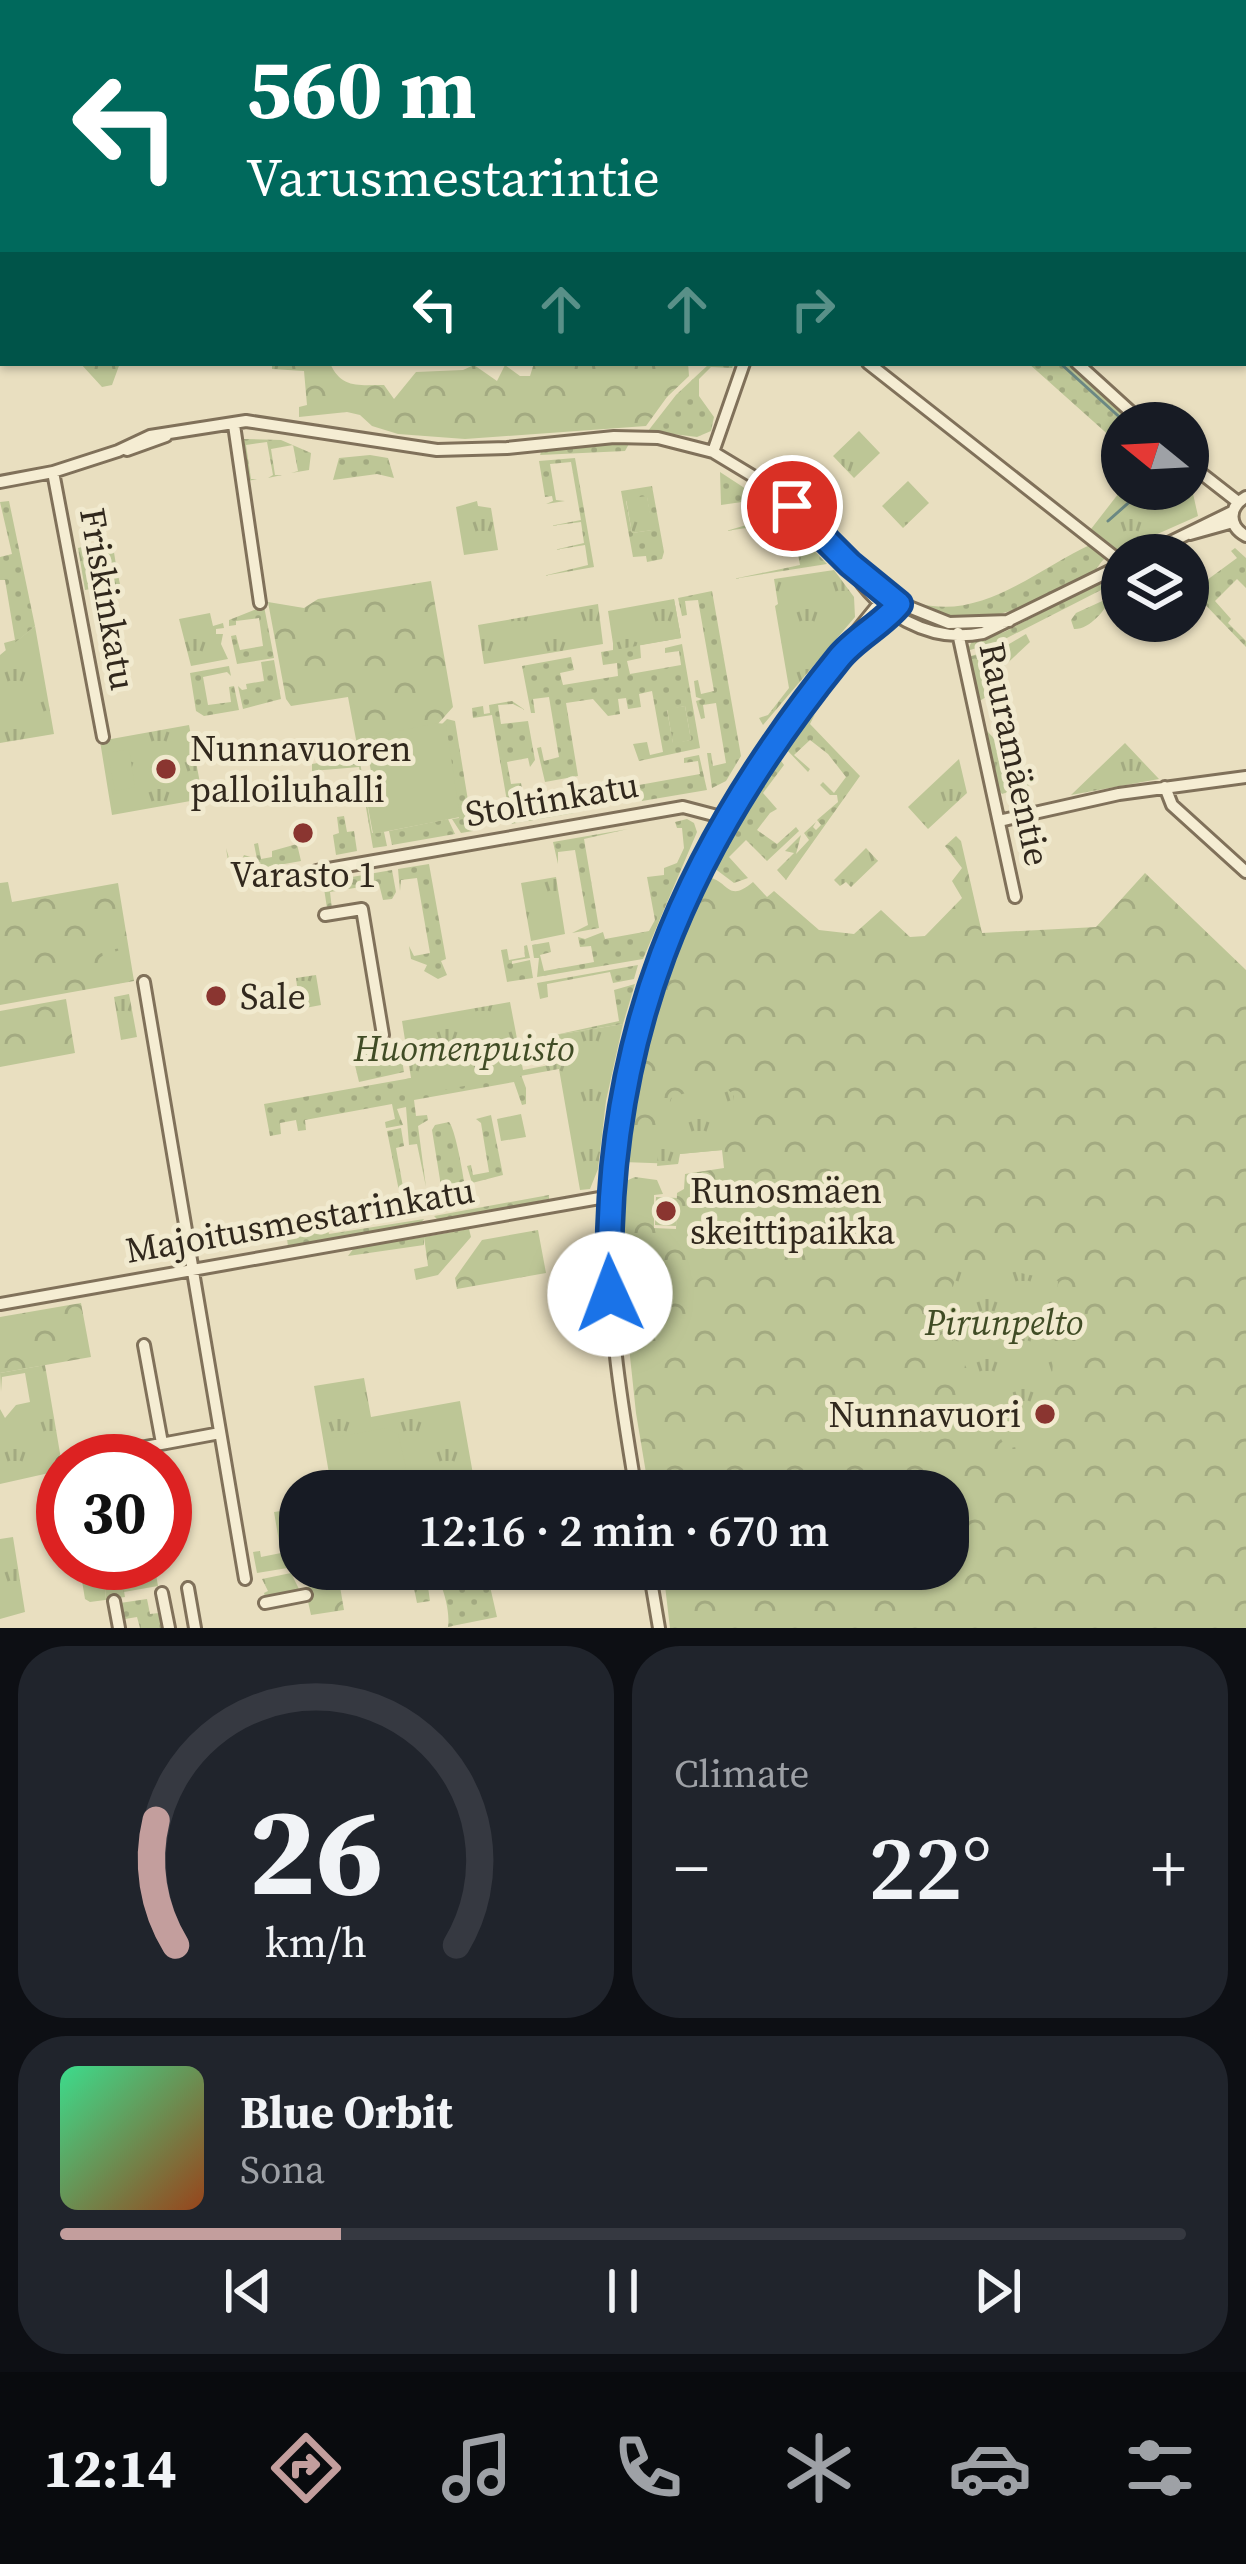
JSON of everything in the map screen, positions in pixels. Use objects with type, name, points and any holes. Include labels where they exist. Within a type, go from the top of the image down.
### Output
[{"type":"street","points":[[713,452],[743,366]]},
{"type":"street","points":[[872,366],[1101,547]]},
{"type":"street","points":[[1079,366],[1120,402]]},
{"type":"street","points":[[234,425],[260,603]]},
{"type":"street","points":[[0,482],[145,447],[170,434],[234,425],[272,425],[437,450],[631,436],[674,440],[713,452],[766,484],[883,599],[958,630],[1009,621],[1101,575]]},
{"type":"street","name":"Friskinkatu","points":[[53,472],[103,737]]},
{"type":"street","points":[[1209,481],[1237,508],[1246,536]]},
{"type":"street","points":[[1212,519],[1219,490]]},
{"type":"street","points":[[1186,534],[1237,508]]},
{"type":"street","points":[[1186,534],[1237,508]]},
{"type":"street","points":[[633,1470],[613,1336],[608,1240],[620,1102],[650,991],[686,892],[724,818],[883,599]]},
{"type":"street","points":[[843,653],[896,608]]},
{"type":"street","name":"Rauramäentie","points":[[958,630],[999,820],[1013,860],[1015,897]]},
{"type":"street","points":[[999,820],[1246,777]]},
{"type":"street","points":[[1165,788],[1172,805],[1246,872]]},
{"type":"street","name":"Stoltinkatu","points":[[317,871],[683,807],[724,818]]},
{"type":"street","points":[[325,915],[362,909],[383,1035]]},
{"type":"street","points":[[144,982],[245,1579]]},
{"type":"street","name":"Majoitusmestarinkatu","points":[[0,1304],[611,1196]]},
{"type":"street","points":[[144,1345],[160,1434]]},
{"type":"street","points":[[192,1438],[220,1433]]},
{"type":"street","points":[[188,1590],[195,1628]]},
{"type":"street","points":[[652,1590],[658,1628]]},
{"type":"street","points":[[163,1593],[169,1628]]},
{"type":"street","points":[[265,1603],[306,1595]]},
{"type":"street","points":[[114,1601],[119,1628]]},
{"type":"green space","points":[[83,366],[119,366],[112,385],[102,387]]},
{"type":"green space","points":[[332,366],[345,381],[384,385],[394,399],[416,372],[472,366],[497,381],[504,366],[520,376],[530,376],[533,366],[688,366],[689,376],[646,426],[465,439],[398,434],[347,412],[299,417],[299,407],[307,405],[304,371],[272,369]]},
{"type":"green space","points":[[707,366],[733,366],[711,367],[699,379],[699,396],[714,417],[711,431],[697,437],[648,431]]},
{"type":"green space","points":[[1031,366],[1073,366],[1114,402],[1101,402],[1101,428]]},
{"type":"green space","points":[[859,431],[880,453],[854,478],[833,456]]},
{"type":"green space","points":[[243,439],[293,445],[271,449],[275,475],[282,475],[268,478],[273,475],[267,442],[246,445],[251,479],[257,479],[248,481]]},
{"type":"green space","points":[[630,442],[625,451],[540,455],[541,452]]},
{"type":"green space","points":[[293,445],[311,453],[309,470],[291,473],[298,471]]},
{"type":"green space","points":[[339,458],[388,458],[394,478],[377,474],[333,480]]},
{"type":"green space","points":[[575,458],[594,567],[543,576],[588,565],[585,545],[554,550],[584,543],[581,522],[550,526],[581,520],[571,462],[550,464],[556,500],[565,501],[546,504],[553,501],[552,496],[545,497],[539,461]]},
{"type":"green space","points":[[720,472],[772,506],[827,564],[733,579],[800,565],[796,543],[765,548],[760,526],[726,531],[760,521],[756,500],[721,505]]},
{"type":"green space","points":[[908,481],[929,503],[903,528],[882,506]]},
{"type":"green space","points":[[652,486],[662,559],[647,562],[646,556],[633,557],[621,491]],"holes":[[[647,497],[652,530],[632,533],[626,501]]]},
{"type":"green space","points":[[647,496],[653,530],[632,533],[626,499]]},
{"type":"green space","points":[[9,501],[35,626],[6,651],[4,643],[15,640],[5,580],[0,580],[0,557],[12,554],[0,502]]},
{"type":"green space","points":[[477,501],[478,506],[491,508],[498,550],[464,555],[456,507]]},
{"type":"green space","points":[[1106,510],[1197,510],[1198,516],[1157,534],[1101,537],[1091,529]]},
{"type":"green space","points":[[112,540],[117,571],[109,572],[106,556],[93,558],[95,578],[118,575],[120,584],[85,590],[78,548]]},
{"type":"green space","points":[[1092,544],[1101,551],[1101,563],[1092,573],[1043,599],[992,616],[941,617],[895,594],[948,607],[973,603]]},
{"type":"green space","points":[[1235,548],[1246,558],[1246,588],[1237,579],[1215,601],[1246,647],[1209,609],[1209,579],[1237,558],[1231,551]]},
{"type":"green space","points":[[834,570],[854,597],[855,617],[763,725],[759,718],[768,715],[789,688],[774,579]]},
{"type":"green space","points":[[431,581],[453,707],[436,726],[366,738],[367,748],[358,750],[348,697],[291,706],[268,602],[304,608],[318,599]]},
{"type":"green space","points":[[1101,585],[1101,590],[1005,639],[967,651],[972,641],[1004,632]]},
{"type":"green space","points":[[712,591],[741,756],[726,781],[712,788],[707,753],[711,753],[713,766],[726,763],[716,703],[703,705],[705,718],[701,719],[696,701],[702,699],[696,697],[694,681],[698,680],[701,694],[714,691],[698,600],[685,601],[687,615],[682,616],[678,598]]},
{"type":"green space","points":[[674,599],[681,638],[640,645],[641,658],[627,661],[630,674],[681,665],[679,651],[665,653],[665,648],[682,644],[700,748],[639,761],[633,744],[647,742],[650,755],[663,752],[652,691],[639,694],[641,707],[628,709],[626,698],[618,699],[620,714],[608,716],[593,699],[566,703],[578,776],[545,782],[537,748],[541,747],[544,761],[559,757],[549,697],[533,699],[535,713],[531,713],[522,666],[571,657],[574,670],[560,673],[563,685],[618,676],[617,663],[603,665],[601,652],[613,650],[613,644]],"holes":[[[685,706],[691,740],[673,743],[667,710]]]},
{"type":"green space","points":[[674,599],[681,638],[614,650],[608,611]]},
{"type":"green space","points":[[1101,602],[1096,618],[1074,629],[1071,620]]},
{"type":"green space","points":[[598,604],[603,644],[484,664],[478,625]]},
{"type":"green space","points":[[264,606],[274,658],[237,664],[231,636],[236,635],[240,650],[263,646],[259,618],[229,626],[229,620]]},
{"type":"green space","points":[[210,613],[213,626],[223,623],[216,634],[223,634],[221,644],[228,659],[191,666],[179,619]]},
{"type":"green space","points":[[35,626],[54,734],[0,743],[0,655]]},
{"type":"green space","points":[[1026,634],[1030,642],[983,686],[986,697],[978,702],[967,657],[1004,647]]},
{"type":"green space","points":[[274,660],[281,699],[243,709],[238,686],[242,690],[247,689],[246,684],[264,681],[261,662]]},
{"type":"green space","points":[[229,666],[231,676],[227,672],[203,677],[208,705],[231,702],[229,687],[234,686],[239,710],[204,716],[196,711],[190,673]]},
{"type":"green space","points":[[512,701],[525,710],[513,704],[498,705],[501,724],[528,721],[535,760],[530,767],[528,758],[507,762],[511,784],[521,783],[523,794],[513,797],[516,811],[573,802],[574,813],[511,824],[492,715],[473,718],[472,708],[483,706],[484,714],[490,713],[489,705]]},
{"type":"green space","points":[[685,706],[691,740],[673,744],[667,709]]},
{"type":"green space","points":[[815,714],[810,724],[860,776],[786,880],[777,870],[794,853],[785,851],[801,835],[796,854],[809,840],[804,833],[816,822],[816,830],[821,825],[817,820],[838,802],[837,795],[820,785],[823,782],[834,793],[846,777],[810,740],[794,755],[808,772],[786,749]]},
{"type":"green space","points":[[447,719],[455,721],[473,831],[461,833],[452,819],[459,818],[441,725]]},
{"type":"green space","points":[[446,724],[460,817],[373,834],[368,807],[377,805],[365,738]]},
{"type":"green space","points":[[189,725],[200,783],[196,800],[112,815],[100,741]]},
{"type":"green space","points":[[987,731],[1036,783],[1002,794]]},
{"type":"green space","points":[[1125,743],[1159,779],[1071,795]]},
{"type":"green space","points":[[129,749],[135,787],[115,791],[108,753]]},
{"type":"green space","points":[[699,755],[707,790],[642,801],[639,785],[700,774],[698,761],[684,763],[684,758]]},
{"type":"green space","points":[[359,756],[372,833],[384,832],[387,846],[373,848],[359,767],[312,771],[312,764]]},
{"type":"green space","points":[[771,758],[779,758],[784,765],[763,793],[777,809],[757,830],[777,844],[796,827],[799,831],[767,861],[746,840],[729,857],[748,878],[734,883],[714,868],[710,858]]},
{"type":"green space","points":[[959,759],[967,793],[928,829],[908,807]]},
{"type":"green space","points":[[344,816],[347,832],[354,831],[357,851],[336,855],[333,835],[339,833],[337,817]]},
{"type":"green space","points":[[448,819],[455,834],[392,845],[389,831]]},
{"type":"green space","points":[[687,819],[697,832],[643,959],[537,977],[539,958],[534,958],[532,945],[549,942],[551,952],[540,955],[544,971],[594,962],[591,946],[580,947],[578,937],[603,932],[605,939],[649,931],[655,920],[647,877],[664,875],[664,868],[677,863],[684,848],[682,828],[675,822]]},
{"type":"green space","points":[[628,829],[584,839],[599,928],[572,933],[588,925],[575,850],[558,852],[558,864],[553,842]]},
{"type":"green space","points":[[956,836],[961,841],[982,933],[1096,927],[1145,873],[1246,970],[1246,1628],[670,1628],[665,1590],[969,1590],[969,1470],[646,1470],[616,1224],[619,1184],[635,1177],[657,1180],[663,1194],[654,1195],[654,1228],[676,1229],[677,1193],[684,1189],[685,1174],[724,1168],[722,1150],[679,1154],[678,1164],[623,1162],[642,1052],[701,877],[737,891],[753,882],[767,897],[774,891],[819,930],[854,934],[881,910],[910,937],[925,936],[962,898],[952,881],[962,868],[945,846]]},
{"type":"green space","points":[[258,843],[261,859],[297,844],[301,861],[262,868],[260,862],[229,867],[226,848],[231,865],[240,863],[244,855],[257,859],[254,844]]},
{"type":"green space","points":[[866,848],[878,861],[851,887],[846,882],[840,886],[834,880]]},
{"type":"green space","points":[[429,864],[446,959],[441,961],[447,975],[438,979],[424,971],[427,965],[411,959],[409,946],[414,956],[430,953],[417,878],[401,880],[400,891],[398,869]]},
{"type":"green space","points":[[392,870],[396,892],[392,899],[383,900],[379,884],[330,892],[332,909],[327,908],[323,882]]},
{"type":"green space","points":[[556,877],[565,934],[531,941],[521,883]]},
{"type":"green space","points":[[8,882],[12,902],[118,883],[134,981],[0,1005],[0,883]]},
{"type":"green space","points":[[527,945],[530,958],[512,964],[530,960],[533,978],[507,982],[501,950],[507,949],[509,960],[525,957]]},
{"type":"green space","points":[[120,948],[130,981],[115,984],[107,978],[102,952]]},
{"type":"green space","points":[[638,965],[634,979],[613,983],[610,972],[547,984],[548,997],[540,999],[537,983]]},
{"type":"green space","points":[[316,975],[321,1005],[300,1009],[296,978]]},
{"type":"green space","points":[[635,984],[623,1024],[555,1035],[619,1021],[614,990]]},
{"type":"green space","points":[[129,994],[137,1037],[121,1040],[114,997]]},
{"type":"green space","points":[[66,999],[75,1053],[0,1067],[0,1011]]},
{"type":"green space","name":"Huomenpuisto","points":[[510,1002],[523,1070],[560,1063],[555,1035],[623,1024],[606,1101],[598,1169],[590,1189],[580,1190],[559,1069],[409,1096],[406,1079],[411,1078],[402,1021]]},
{"type":"green space","points":[[384,1038],[385,1045],[391,1044],[401,1054],[404,1072],[359,1082],[353,1057],[373,1049],[372,1040]]},
{"type":"green space","points":[[520,1072],[526,1104],[522,1105],[514,1082],[414,1100],[416,1116],[427,1115],[428,1120],[418,1126],[426,1187],[417,1144],[409,1145],[406,1107],[397,1109],[403,1125],[386,1128],[385,1122],[395,1119],[392,1104],[305,1120],[306,1130],[298,1131],[296,1120],[280,1123],[281,1134],[270,1136],[264,1104],[411,1078]]},
{"type":"green space","points":[[720,1081],[734,1096],[723,1150],[680,1154],[678,1164],[657,1166],[660,1131],[671,1098]]},
{"type":"green space","points":[[521,1114],[526,1137],[501,1141],[497,1119]]},
{"type":"green space","points":[[491,1115],[503,1175],[472,1183],[467,1166],[471,1165],[473,1175],[489,1172],[481,1123],[476,1119]]},
{"type":"green space","points":[[449,1122],[464,1181],[445,1188],[432,1130]]},
{"type":"green space","points":[[401,1128],[404,1146],[396,1148],[403,1187],[410,1187],[411,1194],[400,1196],[387,1131]]},
{"type":"green space","points":[[549,1195],[549,1199],[439,1221],[434,1216]]},
{"type":"green space","name":"Runosmäen skeittipaikka","points":[[656,1197],[677,1198],[676,1226],[655,1225]]},
{"type":"green space","points":[[324,1214],[329,1234],[424,1219],[419,1225],[288,1247],[285,1221]]},
{"type":"green space","points":[[469,1229],[471,1237],[438,1275],[416,1280],[414,1269],[428,1266],[424,1237]]},
{"type":"green space","points":[[538,1230],[546,1273],[457,1289],[455,1278],[482,1240]]},
{"type":"green space","points":[[424,1237],[424,1245],[348,1256],[354,1248]]},
{"type":"green space","name":"Pirunpelto","points":[[961,1260],[1058,1281],[1048,1440],[1006,1449],[943,1320]]},
{"type":"green space","points":[[81,1303],[91,1357],[0,1373],[0,1317]]},
{"type":"green space","points":[[45,1365],[57,1434],[36,1434],[36,1476],[0,1484],[0,1409],[5,1418],[16,1405],[30,1402],[25,1373],[2,1377],[1,1392],[0,1373]]},
{"type":"green space","points":[[364,1378],[371,1417],[460,1401],[472,1470],[328,1470],[314,1386]]},
{"type":"green space","points":[[386,1428],[398,1434],[406,1468],[331,1470],[326,1439]]},
{"type":"green space","points":[[13,1537],[25,1612],[0,1619],[0,1539]]},
{"type":"green space","points":[[260,1551],[261,1557],[279,1553],[279,1569],[257,1573],[253,1552]]},
{"type":"green space","points":[[279,1575],[279,1590],[300,1591],[266,1601],[268,1591],[262,1579]]},
{"type":"green space","points":[[84,1590],[106,1590],[105,1600],[85,1599]]},
{"type":"green space","points":[[106,1590],[124,1590],[125,1597],[105,1600]]},
{"type":"green space","points":[[305,1590],[341,1590],[344,1610],[311,1615]]},
{"type":"green space","points":[[414,1590],[428,1590],[430,1601],[417,1603]]},
{"type":"green space","points":[[442,1590],[491,1590],[497,1617],[448,1627]]},
{"type":"green space","points":[[158,1597],[164,1612],[159,1614],[165,1615],[167,1628],[140,1628],[137,1617],[119,1620],[120,1603],[147,1599],[150,1614],[159,1613]]},
{"type":"waterway","points":[[1063,366],[1103,402]]},
{"type":"waterway","points":[[1108,521],[1120,510]]},
{"type":"place","name":"Nunnavuoren palloiluhalli","points":[[166,769]]},
{"type":"place","name":"Varasto 1","points":[[303,833]]},
{"type":"place","name":"Sale","points":[[216,996]]},
{"type":"place","name":"Runosmäen skeittipaikka","points":[[666,1211]]},
{"type":"place","name":"Nunnavuori","points":[[1045,1414]]},
{"type":"route","points":[[610,1294],[609,1217],[620,1102],[650,991],[686,892],[724,818],[796,713],[843,653],[899,604],[792,506]]}]
